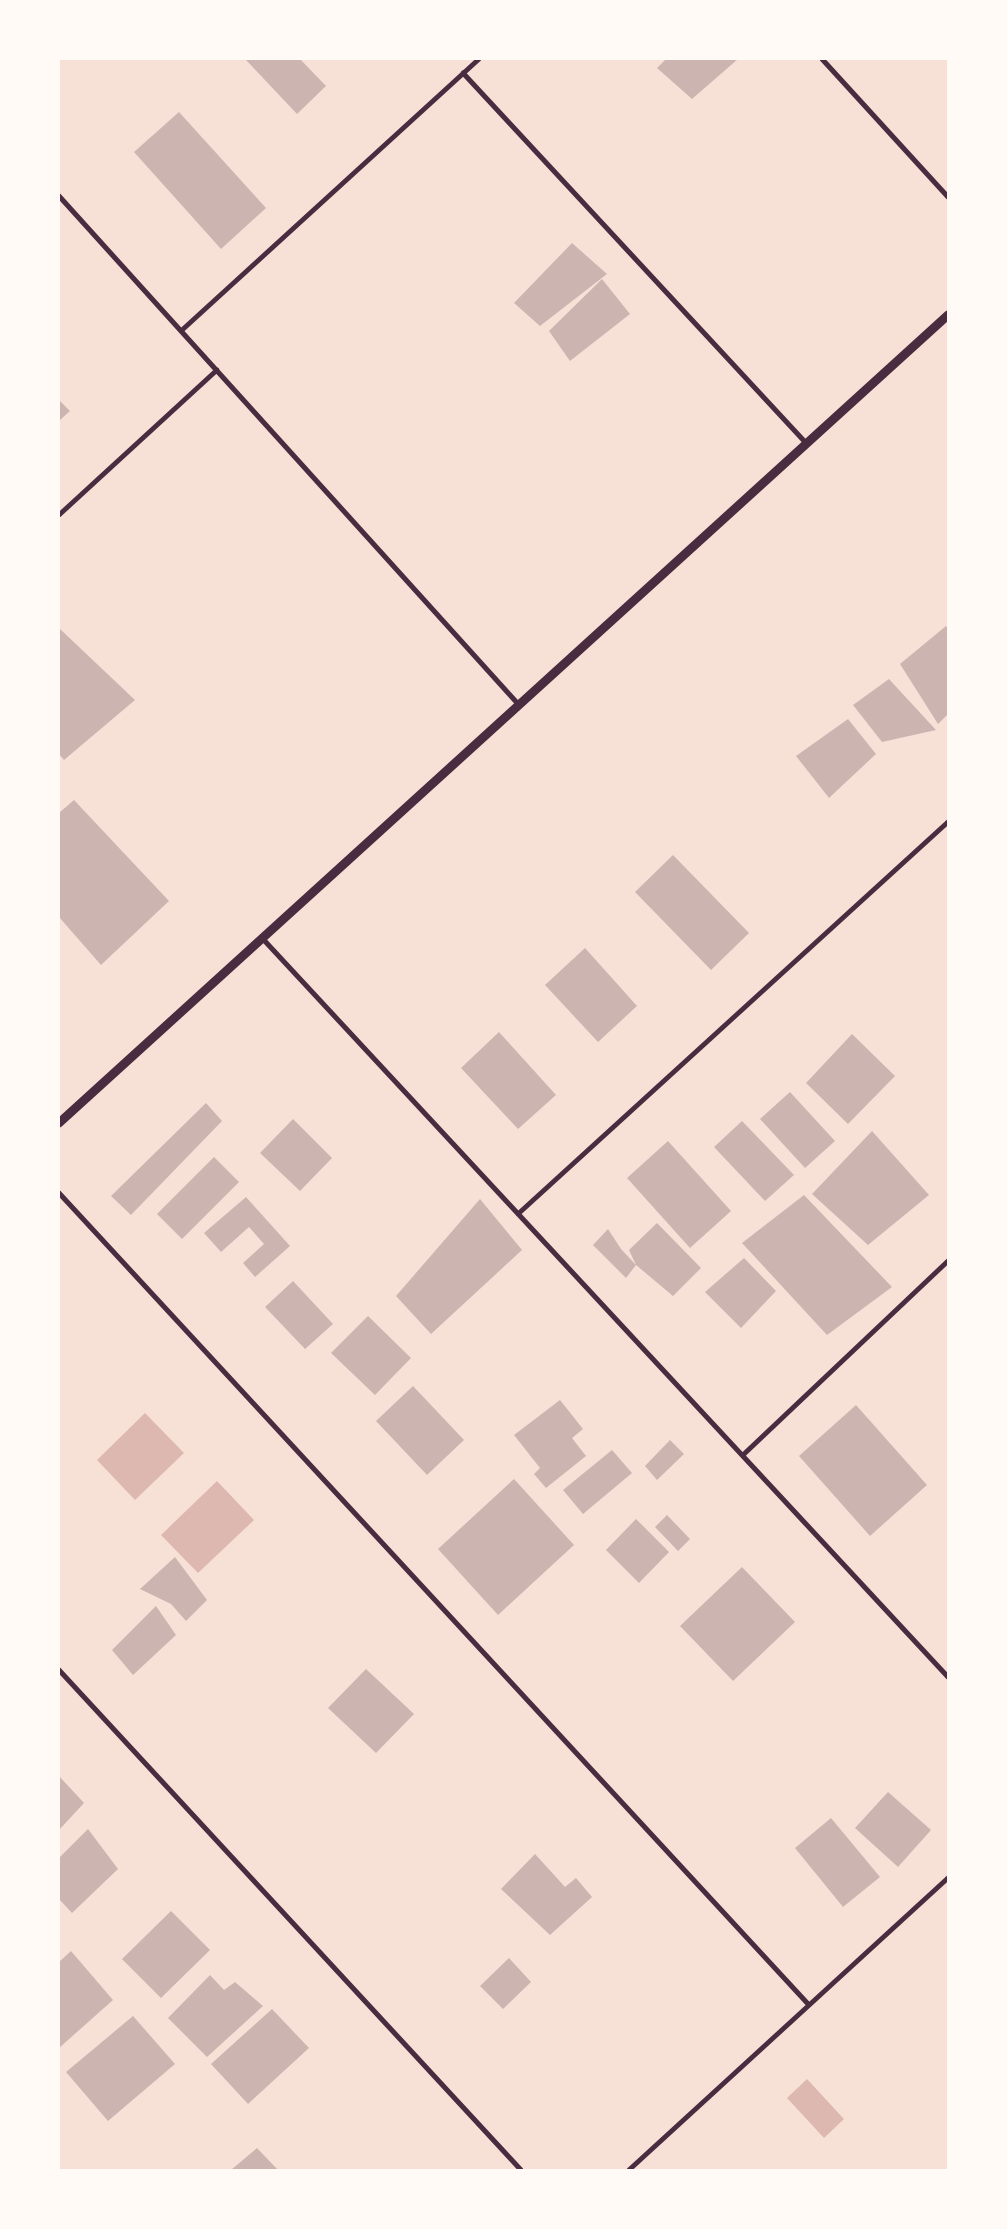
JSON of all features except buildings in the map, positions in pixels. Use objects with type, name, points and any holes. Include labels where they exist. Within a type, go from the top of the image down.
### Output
[{"type":"street","points":[[181,332],[479,59]]},
{"type":"street","points":[[822,59],[948,197]]},
{"type":"street","points":[[463,73],[806,443]]},
{"type":"street","points":[[59,196],[519,705]]},
{"type":"street","points":[[59,1123],[948,315]]},
{"type":"street","points":[[59,515],[217,370]]},
{"type":"street","points":[[518,1214],[948,822]]},
{"type":"street","points":[[262,938],[948,1677]]},
{"type":"street","points":[[59,1193],[809,2005]]},
{"type":"street","points":[[742,1455],[948,1261]]},
{"type":"street","points":[[59,1670],[521,2170]]},
{"type":"street","points":[[629,2170],[948,1878]]},
{"type":"shaded area","points":[[145,1413],[184,1453],[135,1500],[97,1460]]},
{"type":"shaded area","points":[[217,1481],[254,1520],[198,1573],[161,1535]]},
{"type":"shaded area","points":[[807,2079],[844,2119],[824,2138],[787,2098]]}]
